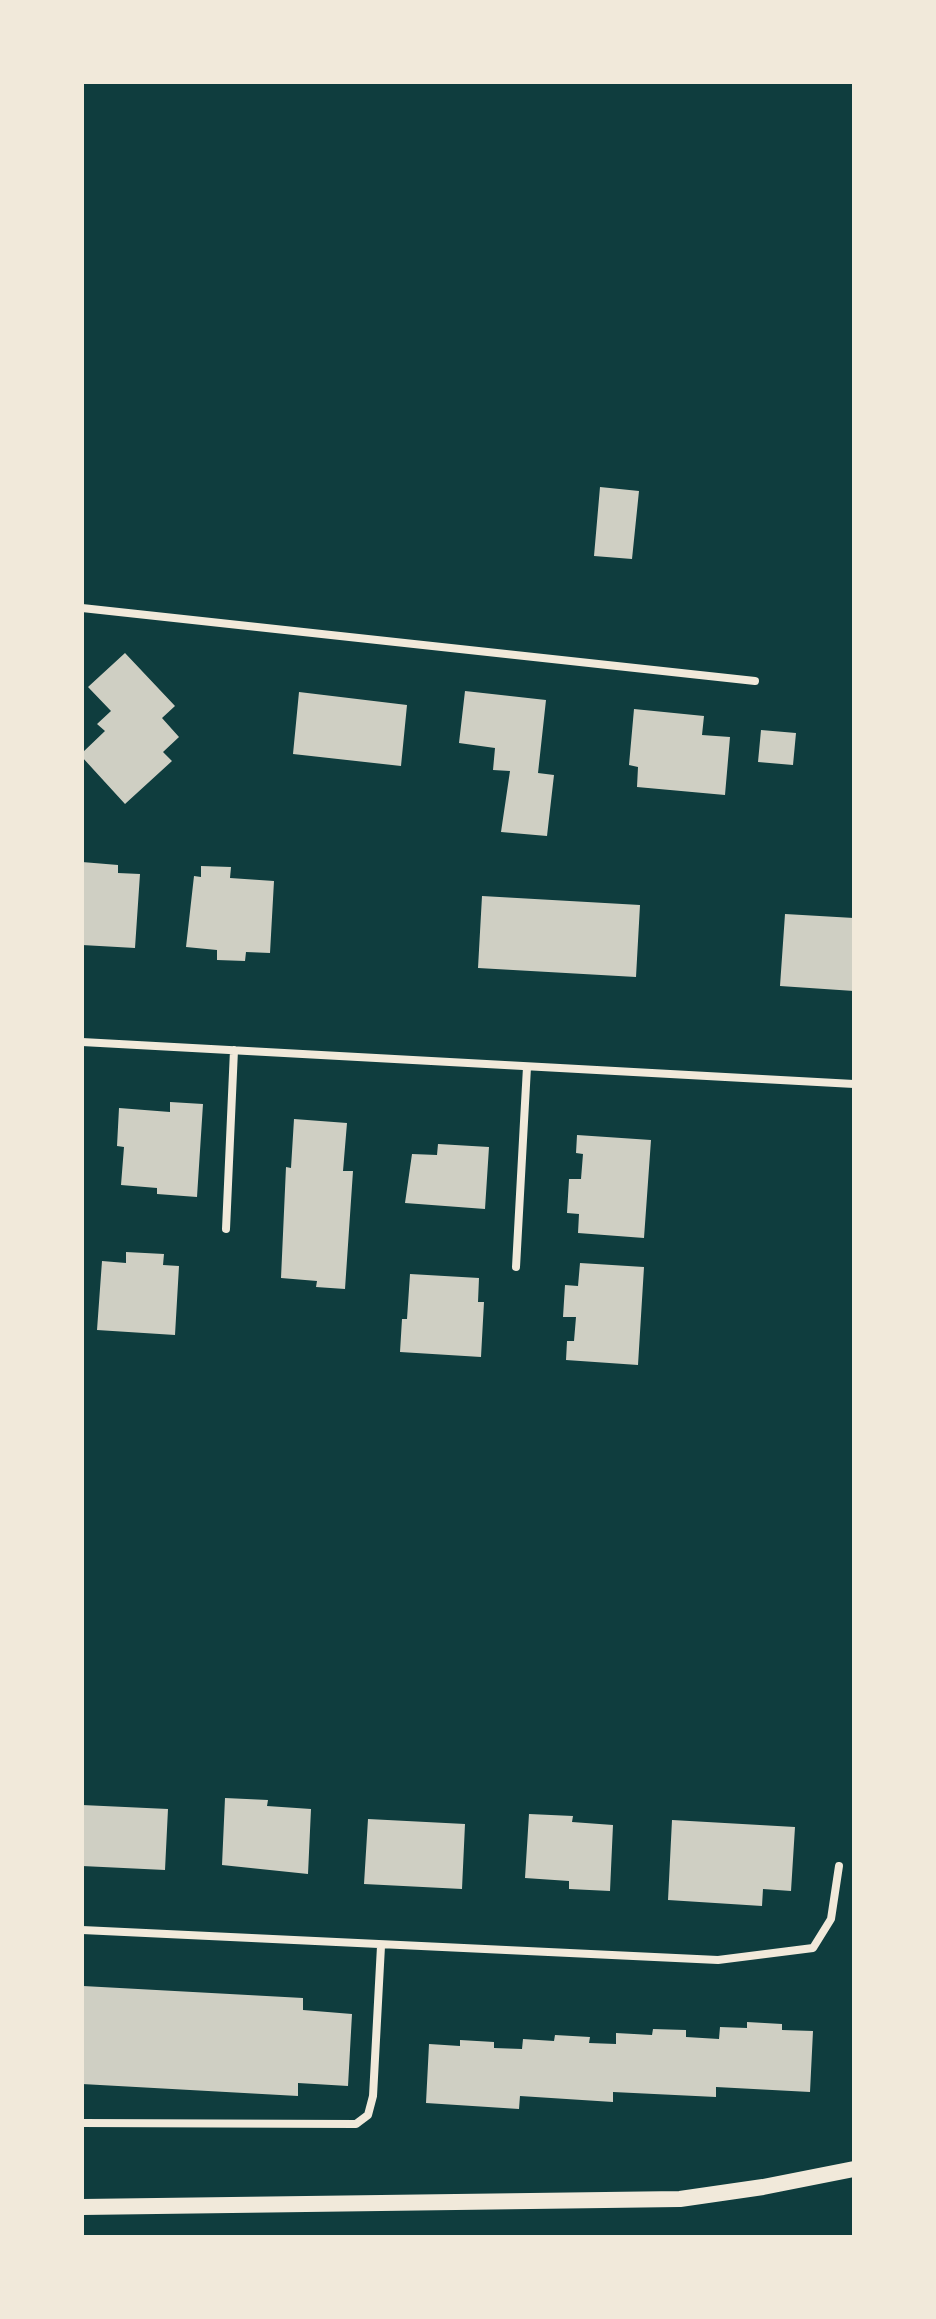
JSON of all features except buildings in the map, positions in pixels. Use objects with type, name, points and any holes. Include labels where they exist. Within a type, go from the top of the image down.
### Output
[{"type":"main road","points":[[82,2207],[680,2199],[854,2169]]},
{"type":"street","points":[[82,608],[755,681]]},
{"type":"street","points":[[82,1042],[854,1084]]},
{"type":"street","points":[[226,1229],[234,1050]]},
{"type":"street","points":[[516,1267],[527,1067]]},
{"type":"street","points":[[82,1930],[718,1960],[813,1948],[831,1919],[839,1866]]},
{"type":"street","points":[[82,2123],[356,2124],[368,2115],[373,2096],[381,1946]]}]
